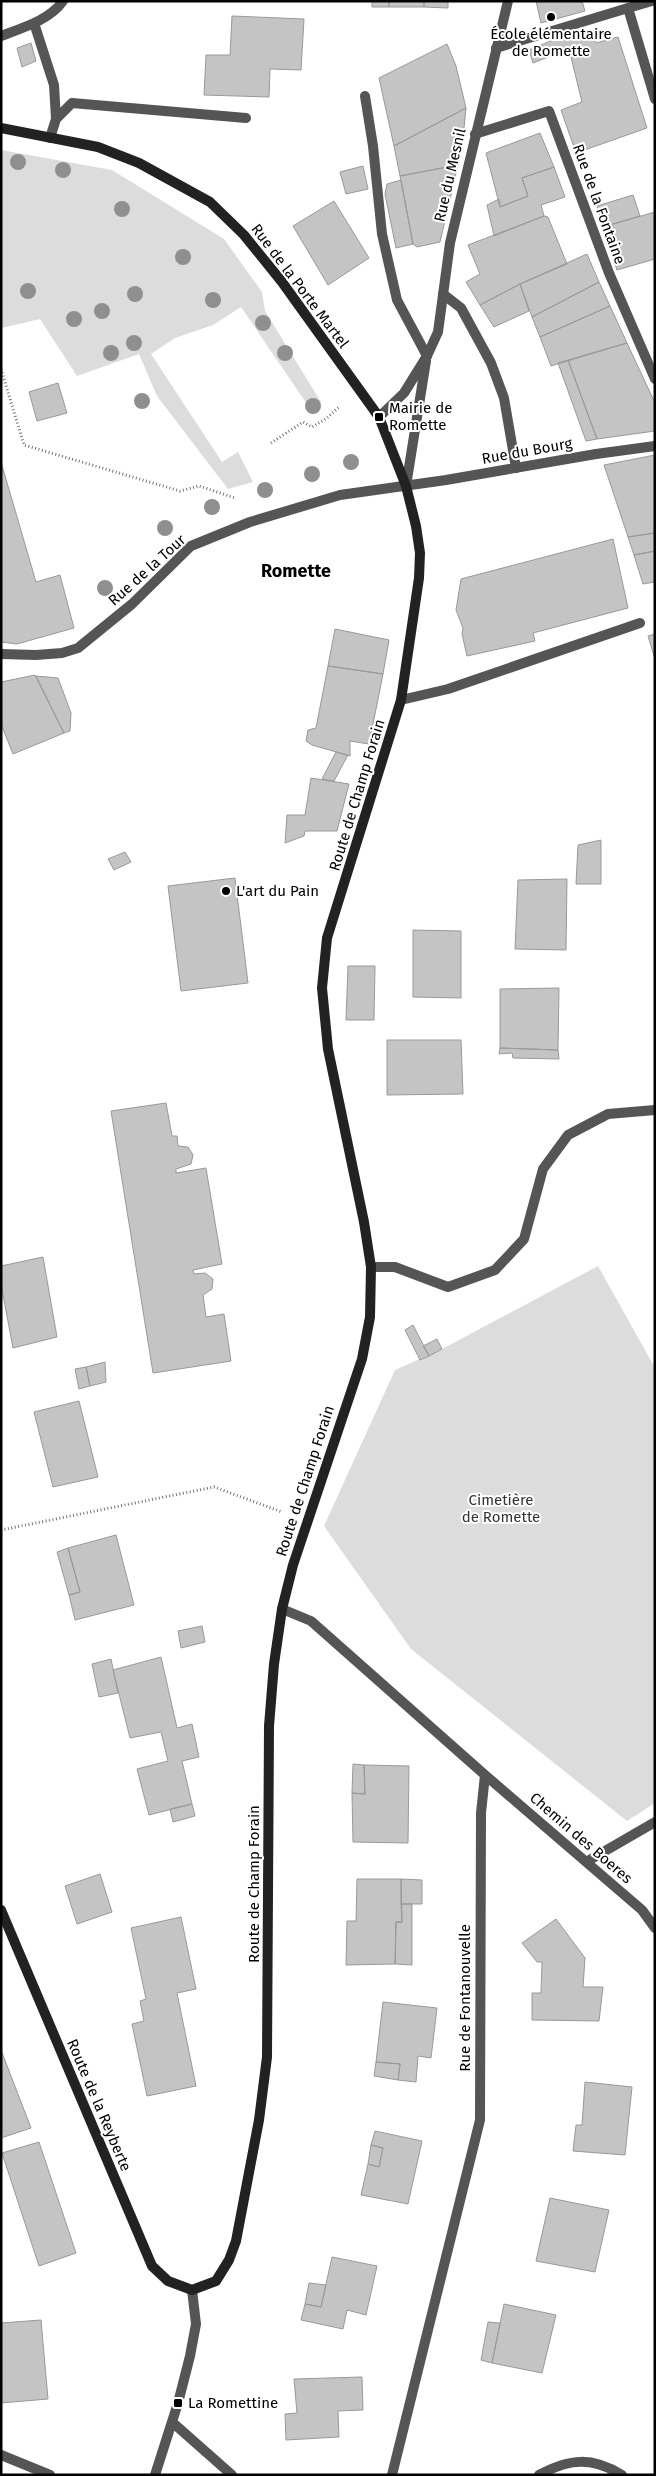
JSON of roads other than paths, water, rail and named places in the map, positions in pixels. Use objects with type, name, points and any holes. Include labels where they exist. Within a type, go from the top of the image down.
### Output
[{"type":"main road","name":"Rue de la Porte Martel","points":[[1,128],[98,147],[139,163],[210,202],[244,235],[282,282],[378,417],[406,486]]},
{"type":"main road","name":"Route de Champ Forain","points":[[192,2290],[216,2281],[233,2251],[259,2120],[267,2056],[269,1995],[269,1726],[282,1609],[306,1521],[362,1359],[370,1317],[371,1267],[364,1222],[328,1049],[322,988],[327,938],[401,700],[419,578],[420,552],[406,486]]},
{"type":"main road","name":"Route de la Reyberte","points":[[1,1910],[152,2266],[168,2281],[192,2290]]},
{"type":"street","points":[[1,36],[34,23],[58,10],[63,1]]},
{"type":"street","name":"Rue du Mesnil","points":[[378,417],[404,393],[427,356],[438,332],[450,243],[508,1]]},
{"type":"street","points":[[496,48],[652,1]]},
{"type":"street","points":[[628,8],[655,99]]},
{"type":"street","points":[[34,23],[54,86],[56,119],[50,138]]},
{"type":"street","points":[[365,96],[373,146],[382,234],[397,300],[427,356]]},
{"type":"street","points":[[56,119],[72,103],[246,118]]},
{"type":"street","name":"Rue de la Fontaine","points":[[475,134],[549,111],[609,273],[655,378]]},
{"type":"street","points":[[443,294],[461,308],[491,363],[504,398],[516,468]]},
{"type":"street","name":"Rue du Mesnil","points":[[406,486],[427,356]]},
{"type":"street","name":"Rue du Bourg","points":[[406,486],[655,446]]},
{"type":"street","name":"Rue de la Tour","points":[[1,654],[44,654],[78,648],[132,604],[191,546],[250,522],[340,495],[406,486]]},
{"type":"street","points":[[401,700],[448,689],[640,623]]},
{"type":"street","points":[[371,1267],[395,1267],[448,1287],[495,1270],[524,1239],[543,1169],[568,1135],[608,1114],[655,1110]]},
{"type":"street","points":[[282,1609],[311,1621],[485,1775]]},
{"type":"street","name":"Chemin des Boeres","points":[[485,1775],[642,1910],[655,1928]]},
{"type":"street","name":"Rue de Fontanouvelle","points":[[392,2475],[480,2120],[481,1813],[485,1775]]},
{"type":"street","points":[[586,1862],[655,1822]]},
{"type":"street","points":[[155,2475],[178,2403],[196,2324],[192,2290]]},
{"type":"street","points":[[172,2422],[232,2475]]},
{"type":"street","points":[[1,2455],[50,2475]]},
{"type":"street","points":[[539,2475],[575,2461],[604,2464],[622,2475]]},
{"type":"place","name":"École élémentaire de Romette","points":[[551,17]]},
{"type":"place","name":"Mairie de Romette","points":[[379,417]]},
{"type":"place","name":"L'art du Pain","points":[[226,891]]},
{"type":"place","name":"La Romettine","points":[[178,2403]]},
{"type":"district","name":"Romette","points":[[296,571]]},
{"type":"park label","name":"Cimetière de Romette","points":[[501,1508]]}]
